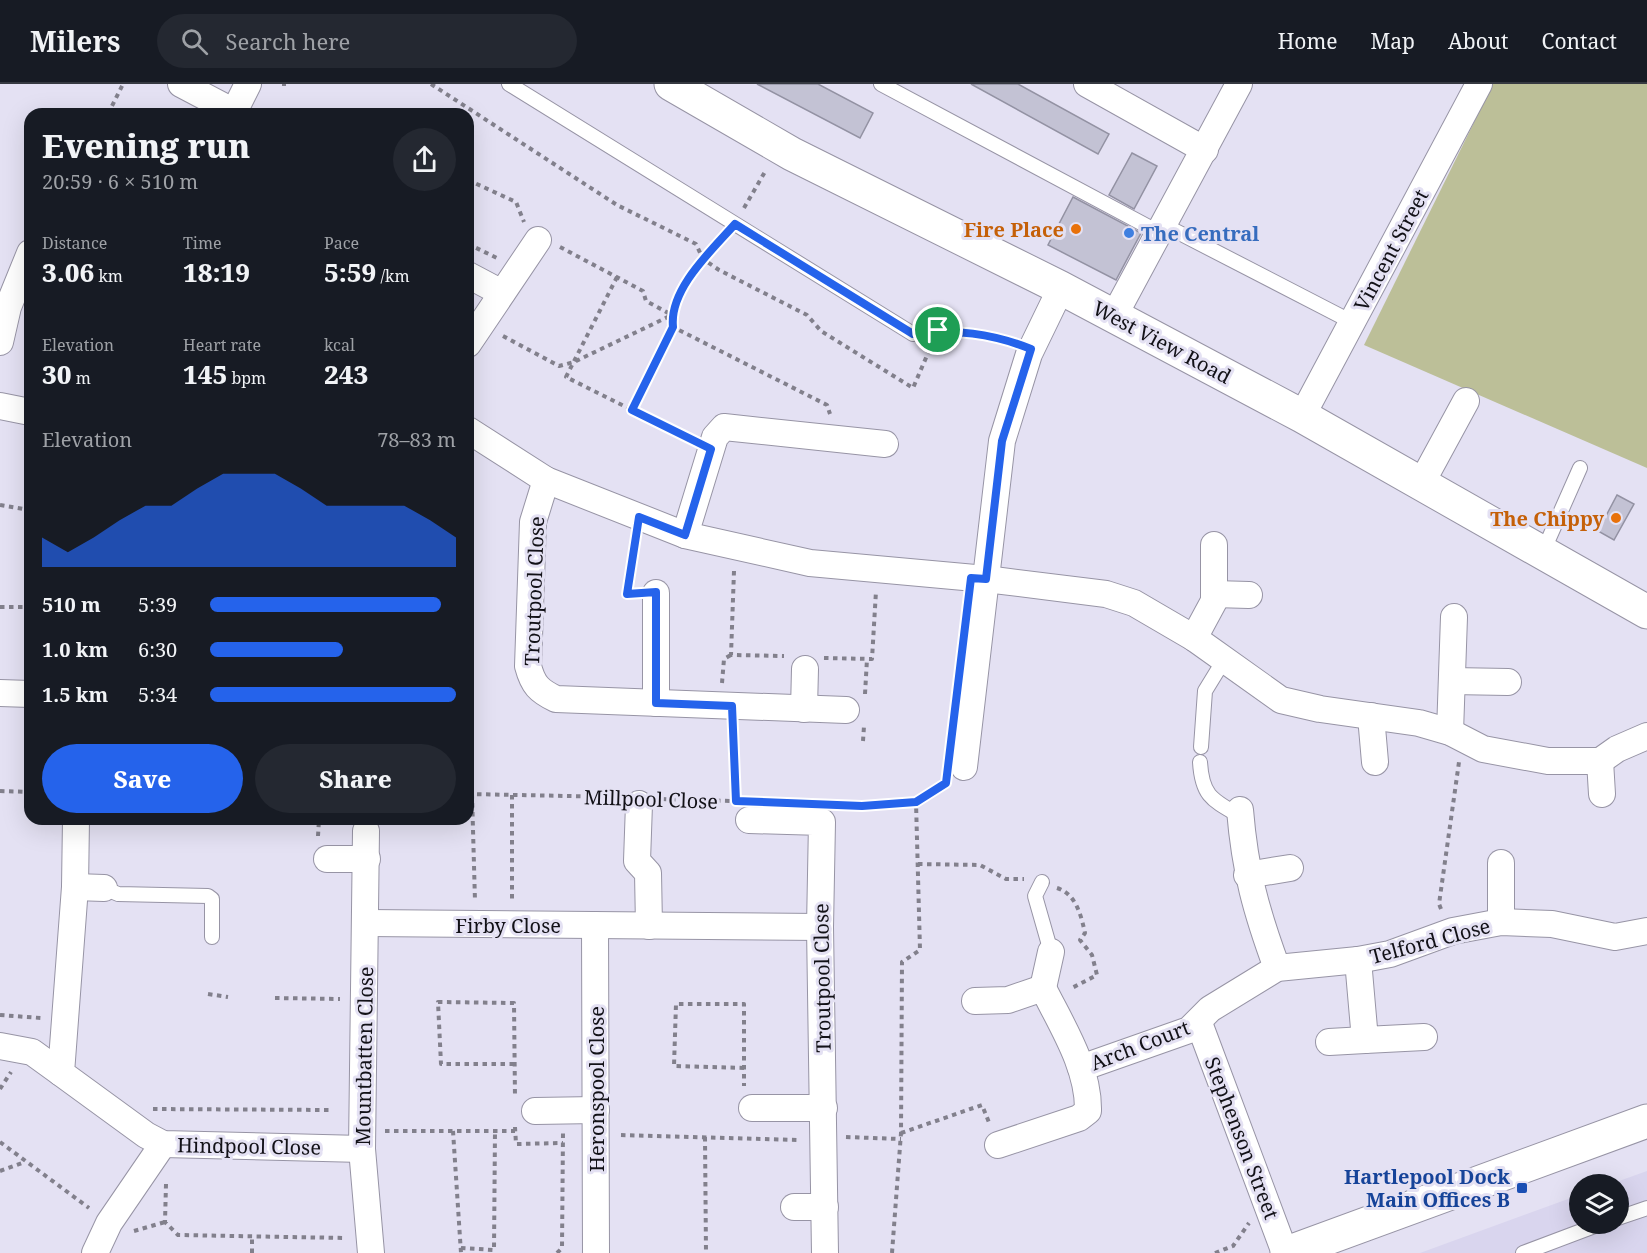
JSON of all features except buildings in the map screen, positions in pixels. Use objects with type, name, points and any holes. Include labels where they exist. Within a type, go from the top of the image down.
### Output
[{"type":"main road","name":"West View Road","points":[[671,84],[780,146],[1061,288],[1302,416],[1422,482],[1542,554],[1647,612]]},
{"type":"main road","points":[[1286,1253],[1647,1121]]},
{"type":"street","points":[[181,84],[227,108]]},
{"type":"street","points":[[238,108],[248,84]]},
{"type":"street","points":[[1087,84],[1205,150]]},
{"type":"street","points":[[1114,316],[1239,84]]},
{"type":"street","name":"Vincent Street","points":[[1302,416],[1479,84]]},
{"type":"street","points":[[475,334],[538,237]]},
{"type":"street","points":[[0,342],[8,307],[24,268]]},
{"type":"street","points":[[474,278],[502,293]]},
{"type":"street","points":[[956,771],[986,579],[1002,441],[1031,349],[1061,288]]},
{"type":"street","points":[[1422,482],[1466,401]]},
{"type":"street","points":[[0,406],[24,411]]},
{"type":"street","points":[[685,535],[715,437],[724,427],[885,444]]},
{"type":"street","points":[[474,434],[546,480],[685,535],[810,563],[986,579],[1106,594],[1134,603],[1194,638],[1281,700],[1320,709],[1419,723],[1450,732],[1483,749],[1548,761],[1600,761],[1617,749],[1647,736]]},
{"type":"street","name":"Troutpool Close","points":[[546,480],[533,522],[528,666],[532,681],[540,691],[556,699],[846,711]]},
{"type":"street","points":[[1194,638],[1210,613],[1214,594],[1214,545]]},
{"type":"street","points":[[656,592],[656,703]]},
{"type":"street","points":[[1214,594],[1249,595]]},
{"type":"street","points":[[1450,732],[1454,617]]},
{"type":"street","points":[[804,709],[805,661]]},
{"type":"street","points":[[1452,681],[1508,682]]},
{"type":"street","points":[[0,693],[24,694]]},
{"type":"street","points":[[1371,716],[1375,762]]},
{"type":"street","points":[[1600,761],[1602,794]]},
{"type":"street","points":[[642,800],[637,861],[648,873],[649,926]]},
{"type":"street","name":"Troutpool Close","points":[[742,808],[822,822],[820,927],[825,1253]]},
{"type":"street","points":[[1240,813],[1247,875],[1256,911],[1277,968]]},
{"type":"street","points":[[61,1073],[75,887],[76,825]]},
{"type":"street","name":"Mountbatten Close","points":[[366,831],[370,1245]]},
{"type":"street","points":[[327,859],[367,859]]},
{"type":"street","name":"Telford Close","points":[[1501,863],[1501,922]]},
{"type":"street","points":[[1247,875],[1290,868]]},
{"type":"street","points":[[75,887],[104,888]]},
{"type":"street","name":"Telford Close","points":[[1198,1023],[1210,1009],[1277,968],[1358,960],[1390,954],[1453,931],[1501,922],[1552,924],[1615,937],[1647,931]]},
{"type":"street","name":"Firby Close","points":[[367,924],[820,927]]},
{"type":"street","name":"Heronspool Close","points":[[595,925],[596,1253]]},
{"type":"street","points":[[975,1001],[1008,1000],[1043,988],[1051,952]]},
{"type":"street","name":"Telford Close","points":[[1358,960],[1365,1040]]},
{"type":"street","name":"Arch Court","points":[[998,1145],[1079,1118],[1088,1111],[1088,1097],[1081,1068],[1043,988]]},
{"type":"street","name":"Arch Court","points":[[1081,1068],[1190,1030],[1198,1023]]},
{"type":"street","name":"Stephenson Street","points":[[1198,1023],[1286,1253]]},
{"type":"street","points":[[1329,1042],[1424,1037]]},
{"type":"street","name":"Hindpool Close","points":[[0,1046],[32,1052],[110,1109],[165,1144],[370,1140]]},
{"type":"street","points":[[747,1110],[824,1107]]},
{"type":"street","points":[[522,1113],[564,1110],[596,1122]]},
{"type":"street","points":[[95,1253],[109,1223],[165,1144]]},
{"type":"street","points":[[794,1207],[825,1207]]},
{"type":"lane","points":[[508,84],[913,334]]},
{"type":"lane","points":[[881,84],[1162,229],[1352,322]]},
{"type":"lane","points":[[1542,554],[1580,468]]},
{"type":"lane","points":[[1201,747],[1205,691],[1224,660]]},
{"type":"lane","points":[[1200,762],[1201,783],[1212,800],[1240,813]]},
{"type":"lane","points":[[1042,882],[1035,896],[1051,952]]},
{"type":"lane","points":[[104,888],[118,894],[211,897],[212,937]]},
{"type":"lane","points":[[1629,1214],[1647,1208]]},
{"type":"lane","points":[[1522,1253],[1573,1234]]},
{"type":"path","points":[[111,108],[123,84]]},
{"type":"path","points":[[431,84],[468,108]]},
{"type":"path","points":[[474,112],[617,205],[696,244],[703,259],[719,270],[807,315],[821,331],[913,388],[938,330]]},
{"type":"path","points":[[632,410],[673,327],[672,315],[693,270],[735,224],[780,146]]},
{"type":"path","points":[[474,183],[516,202],[538,237],[643,291],[646,301],[672,315]]},
{"type":"path","points":[[474,247],[519,268]]},
{"type":"path","points":[[616,277],[566,378],[711,449]]},
{"type":"path","points":[[475,334],[559,366],[574,362],[672,315]]},
{"type":"path","points":[[673,327],[827,405],[831,420],[829,438]]},
{"type":"path","points":[[913,334],[938,330],[1008,340],[1031,349]]},
{"type":"path","points":[[0,505],[24,509]]},
{"type":"path","points":[[639,517],[627,594],[656,592]]},
{"type":"path","points":[[735,547],[731,654],[805,661],[872,659],[877,570]]},
{"type":"path","points":[[0,607],[24,608]]},
{"type":"path","points":[[732,706],[742,808]]},
{"type":"path","points":[[1439,904],[1459,762]]},
{"type":"path","points":[[832,804],[862,806],[916,802],[946,783],[956,771]]},
{"type":"path","points":[[0,792],[24,792]]},
{"type":"path","name":"Millpool Close","points":[[474,794],[642,800],[742,808]]},
{"type":"path","points":[[512,795],[512,925]]},
{"type":"path","points":[[892,1253],[901,1139],[902,962],[920,950],[916,802]]},
{"type":"path","points":[[471,825],[476,924]]},
{"type":"path","points":[[208,994],[228,997]]},
{"type":"path","points":[[275,998],[341,999]]},
{"type":"path","points":[[514,1064],[441,1064],[438,1002],[514,1003],[514,1064],[522,1113],[515,1131],[516,1144],[563,1143]]},
{"type":"path","points":[[744,1068],[674,1066],[675,1004],[744,1004],[744,1068],[747,1110],[744,1138]]},
{"type":"path","points":[[0,1015],[65,1019]]},
{"type":"path","points":[[901,1133],[982,1105],[998,1145]]},
{"type":"path","name":"Hindpool Close","points":[[110,1109],[332,1110]]},
{"type":"path","points":[[557,1253],[562,1248],[564,1110]]},
{"type":"path","points":[[596,1122],[705,1137],[901,1139]]},
{"type":"path","points":[[370,1140],[453,1131],[515,1131]]},
{"type":"path","points":[[453,1131],[460,1251],[494,1250],[495,1131]]},
{"type":"path","points":[[705,1137],[705,1253]]},
{"type":"path","points":[[0,1142],[109,1223]]},
{"type":"path","points":[[165,1144],[165,1222],[178,1235],[252,1236],[370,1245]]},
{"type":"path","points":[[0,1171],[26,1161]]},
{"type":"path","points":[[252,1236],[252,1253]]},
{"type":"shaded area","points":[[1647,1171],[1647,1253],[1420,1253],[1569,1199],[1569,1234],[1629,1234],[1629,1177]]},
{"type":"green space","points":[[1493,84],[1647,84],[1647,468],[1364,345]]},
{"type":"place","name":"Fire Place","points":[[1076,229]]},
{"type":"place","name":"The Central","points":[[1129,233]]},
{"type":"place","name":"The Chippy","points":[[1616,518]]},
{"type":"place","name":"Hartlepool Dock Main Offices B","points":[[1522,1188]]},
{"type":"route","points":[[735,224],[913,334],[938,330],[1008,340],[1031,349],[1013,399],[1002,441],[986,579],[971,578],[946,783],[916,802],[862,806],[736,801],[732,706],[656,703],[656,592],[627,594],[639,517],[685,535],[711,449],[632,410],[673,327],[672,315],[693,270],[735,224]]}]
